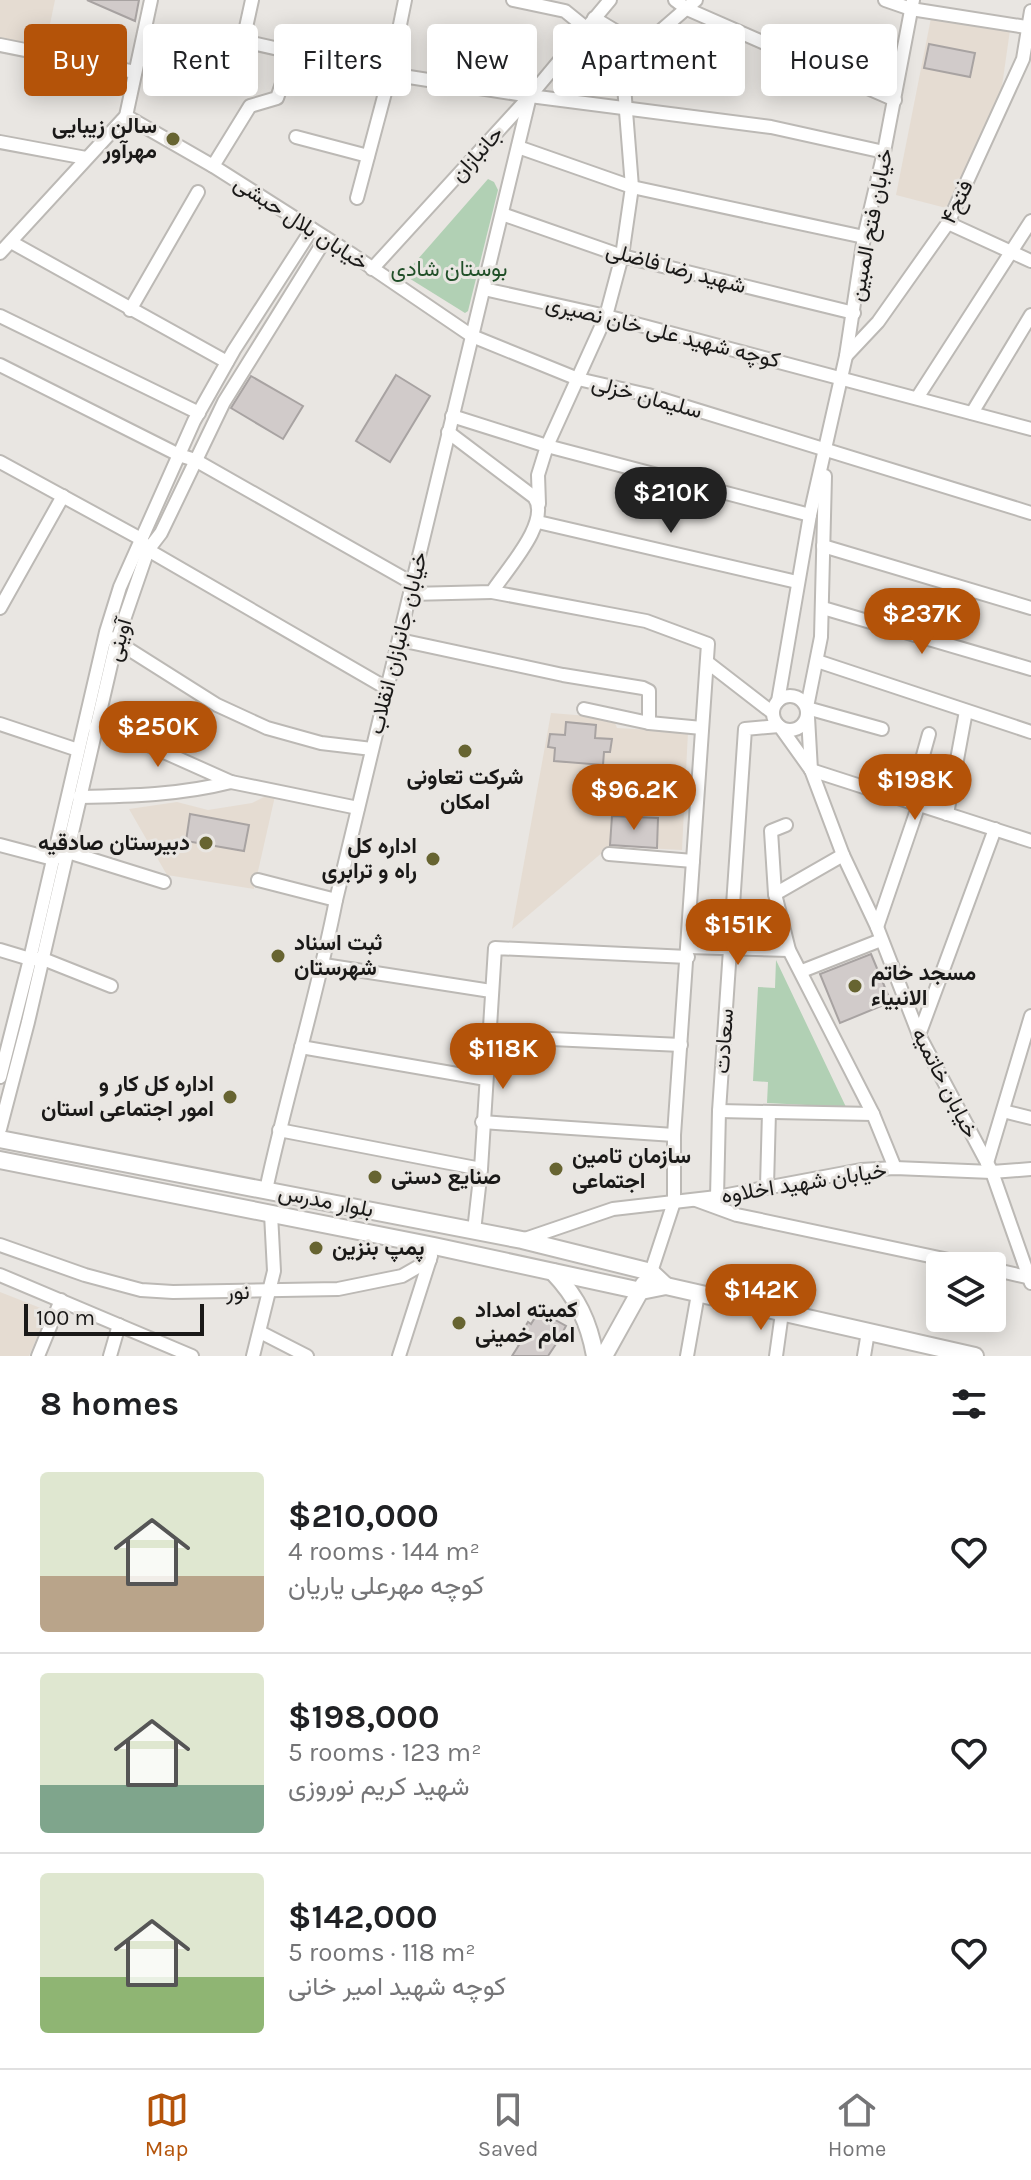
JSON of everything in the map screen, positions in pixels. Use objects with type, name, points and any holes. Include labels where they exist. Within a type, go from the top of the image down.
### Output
[{"type":"main road","name":"بلوار مدرس","points":[[0,1139],[522,1240],[651,1272]]},
{"type":"main road","name":"بلوار مدرس","points":[[0,1160],[374,1234],[432,1253],[553,1272],[641,1291]]},
{"type":"main road","points":[[374,1234],[380,1212]]},
{"type":"main road","points":[[553,1272],[577,1301],[592,1337],[595,1356]]},
{"type":"main road","points":[[604,1356],[651,1272],[666,1286]]},
{"type":"main road","points":[[641,1291],[666,1286],[975,1356]]},
{"type":"street","points":[[0,253],[126,116],[151,0]]},
{"type":"street","points":[[247,24],[252,0]]},
{"type":"street","points":[[400,24],[405,0]]},
{"type":"street","points":[[513,0],[566,6],[590,23]]},
{"type":"street","name":"جانبازان","points":[[537,87],[610,0]]},
{"type":"street","points":[[675,0],[692,5],[895,100]]},
{"type":"street","points":[[885,0],[1026,27]]},
{"type":"street","name":"خیابان فتح المبین","points":[[775,707],[810,515],[846,356],[864,237],[895,100],[912,4]]},
{"type":"street","points":[[669,24],[692,5]]},
{"type":"street","name":"فتح۴","points":[[846,356],[878,322],[948,223],[1027,62],[1026,27],[1031,11]]},
{"type":"street","points":[[0,45],[135,72]]},
{"type":"street","points":[[213,166],[250,106],[278,96]]},
{"type":"street","points":[[357,198],[384,96]]},
{"type":"street","points":[[530,96],[771,127],[884,152]]},
{"type":"street","name":"جانبازان","points":[[372,269],[530,96]]},
{"type":"street","name":"خیابان جانبازان انقلاب","points":[[266,1190],[324,965],[336,900],[530,96]]},
{"type":"street","points":[[492,592],[538,522],[538,475],[547,446],[606,316],[622,256],[632,187],[625,96]]},
{"type":"street","name":"خیابان بلال حبشی","points":[[126,116],[213,166],[472,336]]},
{"type":"street","points":[[296,137],[368,156]]},
{"type":"street","points":[[0,142],[86,158]]},
{"type":"street","points":[[518,147],[632,187],[864,237]]},
{"type":"street","points":[[130,310],[198,192]]},
{"type":"street","name":"شهید رضا فاضلی","points":[[502,214],[622,256],[854,313]]},
{"type":"street","points":[[917,398],[1031,221]]},
{"type":"street","points":[[948,223],[1031,261]]},
{"type":"street","name":"آوینی","points":[[0,1076],[68,852],[116,643],[144,545],[199,413],[227,362],[312,229]]},
{"type":"street","name":"آوینی","points":[[0,1129],[37,959],[53,859],[106,632],[120,587],[144,545],[161,533],[224,402],[326,238]]},
{"type":"street","points":[[11,242],[227,362]]},
{"type":"street","name":"کوچه شهید علی خان نصیری","points":[[484,289],[606,316],[1031,429]]},
{"type":"street","points":[[972,413],[1031,315]]},
{"type":"street","points":[[0,316],[199,413]]},
{"type":"street","name":"سلیمان خزلی","points":[[472,336],[578,379],[648,395],[1031,513]]},
{"type":"street","points":[[0,365],[179,455],[195,460],[411,589],[492,592],[646,621],[708,644],[674,1135],[674,1202],[651,1272]]},
{"type":"street","points":[[452,416],[547,446],[810,515]]},
{"type":"street","points":[[448,432],[539,504]]},
{"type":"street","name":"خیابان فتح المبین","points":[[807,709],[823,608],[825,449]]},
{"type":"street","points":[[0,462],[63,496],[388,689]]},
{"type":"street","points":[[0,608],[63,496]]},
{"type":"street","points":[[538,522],[797,582]]},
{"type":"street","points":[[823,546],[1031,608]]},
{"type":"street","points":[[823,608],[1031,669]]},
{"type":"street","points":[[106,632],[116,643],[217,705],[267,728],[321,743],[372,749]]},
{"type":"street","points":[[400,640],[563,675],[643,688],[649,691],[649,723]]},
{"type":"street","points":[[817,661],[1031,732]]},
{"type":"street","points":[[707,662],[775,707],[780,727],[797,730],[807,720],[807,709]]},
{"type":"street","points":[[775,707],[790,696],[797,697],[807,709],[882,729]]},
{"type":"street","points":[[584,709],[649,723],[702,728]]},
{"type":"street","name":"خیابان خاتمیه","points":[[807,709],[811,770]]},
{"type":"street","points":[[947,814],[966,711]]},
{"type":"street","points":[[0,724],[78,750],[99,723],[231,782],[358,808]]},
{"type":"street","name":"خیابان خاتمیه","points":[[780,727],[811,770],[843,855],[879,934],[919,1035],[990,1168],[1030,1279]]},
{"type":"street","name":"سعادت","points":[[717,1197],[719,1111],[745,729],[780,727]]},
{"type":"street","points":[[802,971],[879,934],[929,734]]},
{"type":"street","points":[[811,770],[1031,841]]},
{"type":"street","points":[[79,797],[151,796],[197,791],[231,782]]},
{"type":"street","points":[[786,825],[771,831],[775,894],[789,950],[873,1114],[895,1168]]},
{"type":"street","points":[[919,1035],[995,829]]},
{"type":"street","points":[[0,845],[53,859],[68,852],[164,882]]},
{"type":"street","points":[[609,854],[693,861]]},
{"type":"street","points":[[775,894],[843,855]]},
{"type":"street","points":[[258,880],[336,900]]},
{"type":"street","points":[[474,1231],[495,948],[688,952],[731,948],[789,950]]},
{"type":"street","points":[[0,950],[37,959],[111,986]]},
{"type":"street","points":[[324,965],[491,991]]},
{"type":"street","points":[[990,1168],[1031,1016]]},
{"type":"street","points":[[489,1036],[681,1045]]},
{"type":"street","points":[[301,1047],[486,1079]]},
{"type":"street","points":[[719,1111],[873,1114]]},
{"type":"street","points":[[1003,1111],[1031,1118]]},
{"type":"street","points":[[767,1186],[769,1112]]},
{"type":"street","points":[[482,1122],[674,1135]]},
{"type":"street","points":[[279,1130],[481,1169]]},
{"type":"street","name":"خیابان شهید اخلاوه","points":[[522,1240],[613,1209],[717,1197],[861,1170],[1031,1169]]},
{"type":"street","points":[[693,1199],[737,1215],[926,1255]]},
{"type":"street","points":[[253,1356],[274,1260],[271,1214]]},
{"type":"street","name":"نور","points":[[0,1245],[85,1275],[141,1290],[268,1292],[338,1289],[402,1276],[432,1253]]},
{"type":"street","points":[[399,1356],[432,1253]]},
{"type":"street","points":[[1006,1273],[1030,1279]]},
{"type":"street","points":[[0,1275],[119,1325],[164,1350],[192,1356]]},
{"type":"street","points":[[687,1356],[698,1294]]},
{"type":"street","points":[[38,1356],[61,1300]]},
{"type":"street","points":[[776,1356],[782,1313]]},
{"type":"street","points":[[110,1356],[119,1325]]},
{"type":"street","points":[[260,1332],[307,1356]]},
{"type":"street","points":[[864,1356],[868,1332]]},
{"type":"shaded area","points":[[0,0],[55,0],[50,24],[24,24],[24,44],[0,39]]},
{"type":"shaded area","points":[[931,18],[1010,30],[1001,93],[946,208],[896,195]]},
{"type":"shaded area","points":[[551,713],[613,718],[617,728],[688,732],[682,850],[610,846],[512,929]]},
{"type":"shaded area","name":"دبیرستان صادقیه","points":[[268,795],[275,796],[254,889],[167,875],[129,809],[177,802],[208,810],[252,803]]},
{"type":"shaded area","points":[[0,1292],[48,1311],[29,1356],[0,1356]]},
{"type":"green space","name":"بوستان شادی","points":[[488,179],[494,182],[498,190],[465,313],[404,275]]},
{"type":"green space","points":[[776,960],[846,1107],[767,1103],[768,1082],[753,1081],[758,987],[775,988]]},
{"type":"building","points":[[87,0],[139,0],[135,21]]},
{"type":"building","points":[[929,44],[975,53],[970,77],[924,68]]},
{"type":"building","points":[[396,375],[430,396],[390,462],[356,441]]},
{"type":"building","points":[[251,376],[303,406],[283,439],[231,408]]},
{"type":"building","points":[[566,722],[596,725],[595,738],[612,739],[610,752],[604,752],[603,765],[554,761],[555,748],[548,747],[550,734],[565,735]]},
{"type":"building","points":[[190,814],[249,825],[244,851],[186,841]]},
{"type":"building","points":[[612,816],[658,818],[657,848],[610,845]]},
{"type":"building","name":"مسجد خاتم الانبیاء","points":[[871,954],[891,1002],[840,1023],[820,974]]},
{"type":"building","points":[[539,1311],[566,1326],[558,1341],[548,1356],[512,1356],[519,1345],[515,1343]]},
{"type":"place","name":"سالن زیبایی مهرآور","points":[[173,139]]},
{"type":"place","name":"شرکت تعاونی امکان","points":[[465,751]]},
{"type":"place","name":"دبیرستان صادقیه","points":[[206,843]]},
{"type":"place","name":"اداره کل راه و ترابری","points":[[433,859]]},
{"type":"place","name":"ثبت اسناد شهرستان","points":[[278,956]]},
{"type":"place","name":"مسجد خاتم الانبیاء","points":[[855,986]]},
{"type":"place","name":"اداره کل کار و امور اجتماعی استان","points":[[230,1097]]},
{"type":"place","name":"سازمان تامین اجتماعی","points":[[556,1169]]},
{"type":"place","name":"صنایع دستی","points":[[375,1177]]},
{"type":"place","name":"پمپ بنزین","points":[[316,1248]]},
{"type":"place","name":"کمیته امداد امام خمینی","points":[[459,1323]]}]
